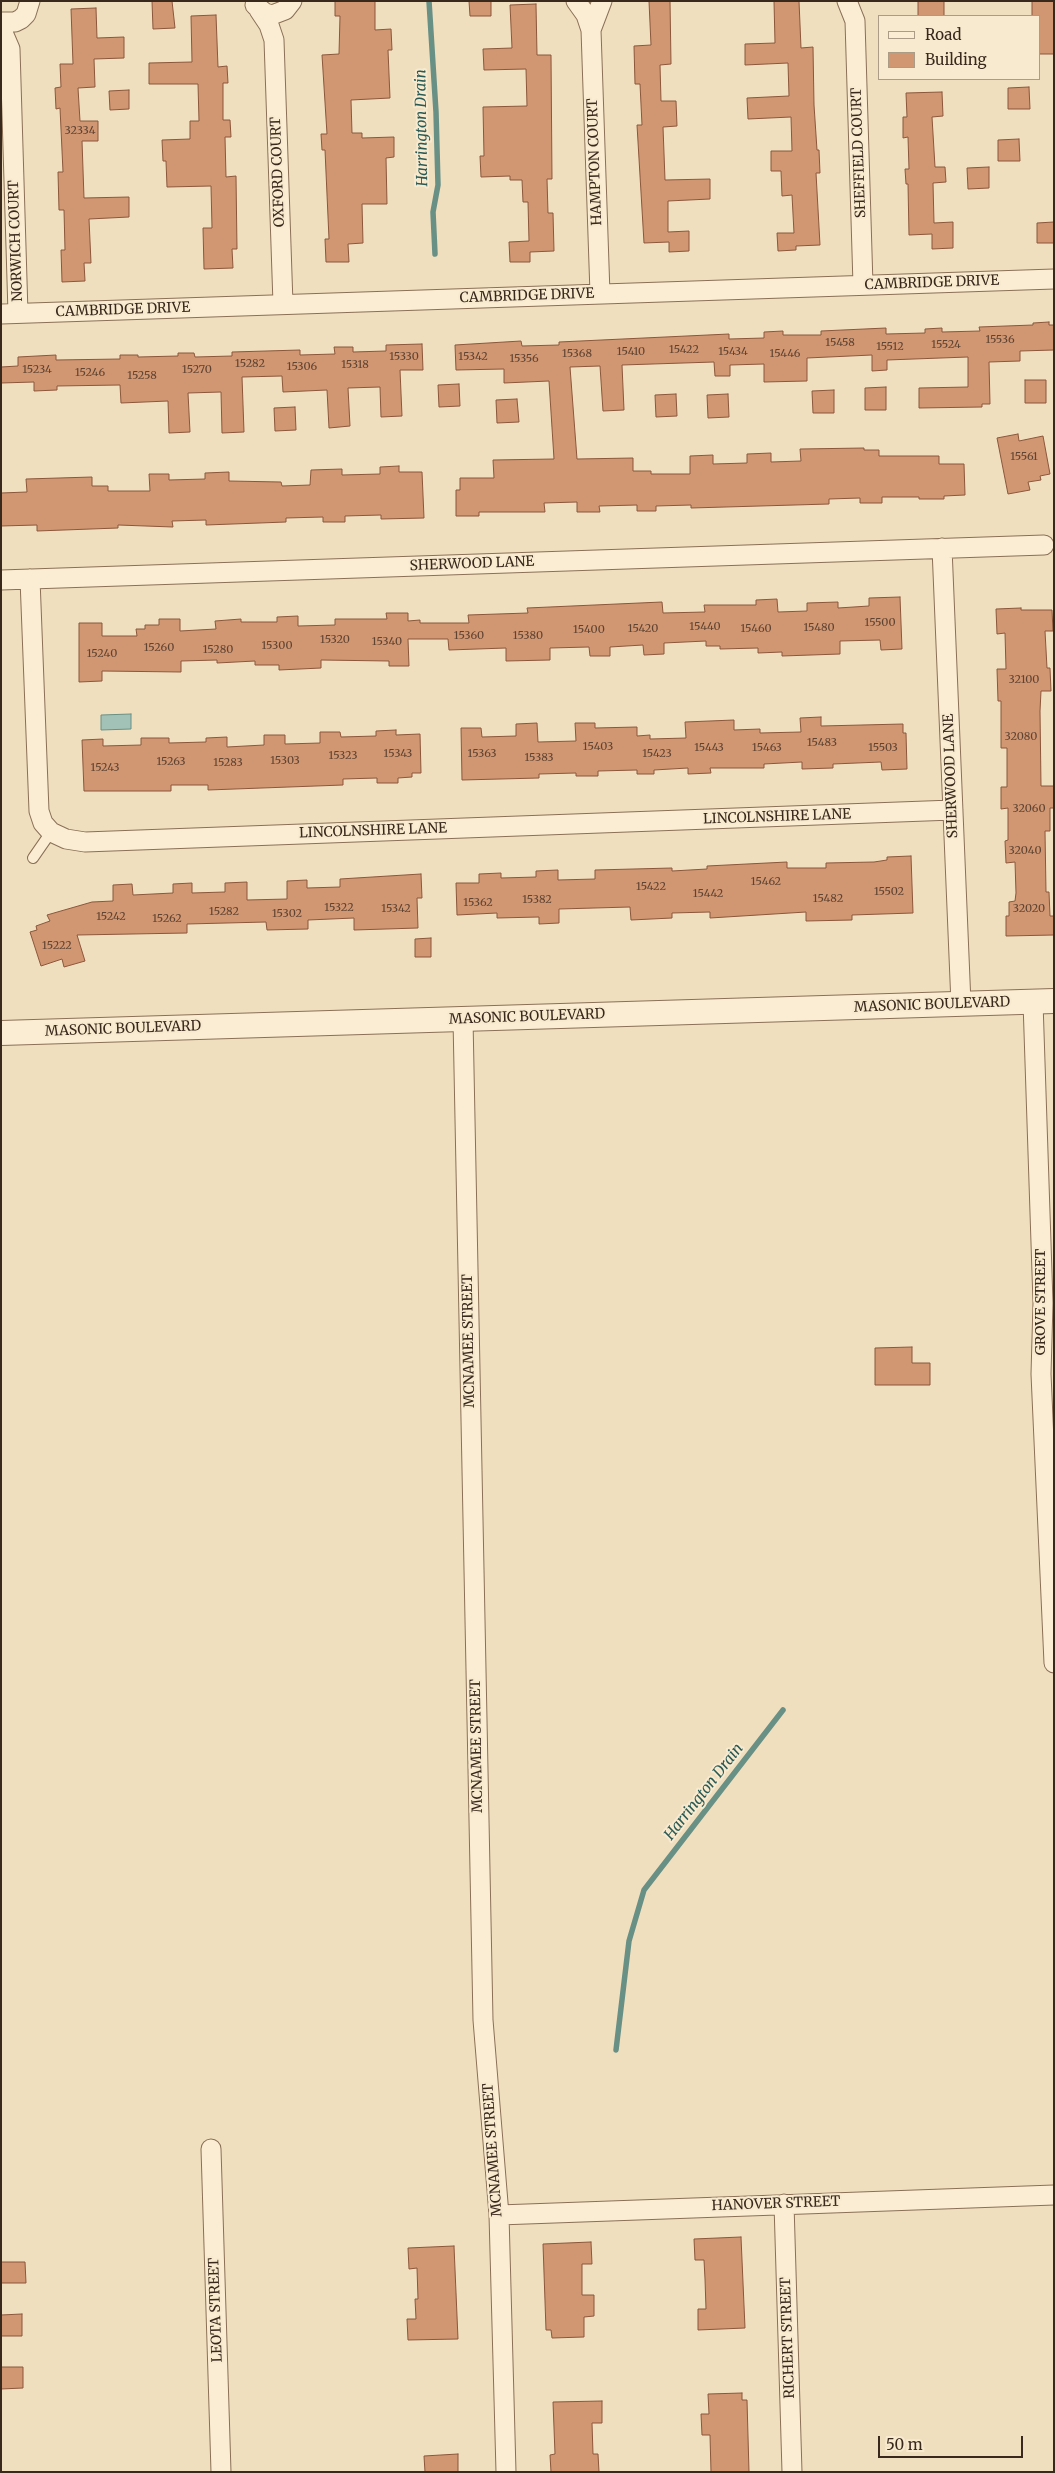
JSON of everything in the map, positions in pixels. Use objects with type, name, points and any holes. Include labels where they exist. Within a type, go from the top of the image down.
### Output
[{"type":"street","name":"NORWICH COURT","points":[[10,314],[10,49],[30,1]]},
{"type":"street","name":"HAMPTON COURT","points":[[577,1],[589,5],[602,1]]},
{"type":"street","name":"HAMPTON COURT","points":[[577,1],[586,15],[591,30],[600,294]]},
{"type":"street","name":"HAMPTON COURT","points":[[591,30],[602,1]]},
{"type":"street","name":"SHEFFIELD COURT","points":[[847,1],[855,21],[863,285]]},
{"type":"street","name":"SHEFFIELD COURT","points":[[855,21],[862,1]]},
{"type":"street","name":"OXFORD COURT","points":[[256,6],[272,15],[289,6]]},
{"type":"street","name":"OXFORD COURT","points":[[256,6],[269,25],[274,40],[283,304]]},
{"type":"street","name":"OXFORD COURT","points":[[274,40],[289,6]]},
{"type":"street","points":[[1,22],[15,22],[21,19]]},
{"type":"street","name":"NORWICH COURT","points":[[1,28],[10,49]]},
{"type":"street","name":"CAMBRIDGE DRIVE","points":[[10,314],[1054,279]]},
{"type":"street","name":"SHERWOOD LANE","points":[[1,580],[1044,545]]},
{"type":"street","name":"SHERWOOD LANE","points":[[942,548],[961,1004]]},
{"type":"street","points":[[30,579],[39,811],[44,823],[51,832]]},
{"type":"street","name":"LINCOLNSHIRE LANE","points":[[51,832],[66,839],[84,842],[953,810]]},
{"type":"street","name":"MASONIC BOULEVARD","points":[[1,1033],[1044,1002]]},
{"type":"street","name":"GROVE STREET","points":[[1044,1002],[1048,1303],[1041,1374],[1054,1663]]},
{"type":"street","name":"MCNAMEE STREET","points":[[463,1019],[483,2020],[499,2215],[506,2472]]},
{"type":"street","name":"LEOTA STREET","points":[[212,2149],[221,2472]]},
{"type":"street","name":"HANOVER STREET","points":[[499,2215],[1054,2195]]},
{"type":"street","name":"RICHERT STREET","points":[[784,2204],[792,2472]]},
{"type":"lane","points":[[33,858],[51,832]]},
{"type":"water","points":[[131,714],[131,729],[101,730],[101,715]]},
{"type":"building","points":[[152,1],[172,1],[175,28],[153,29]]},
{"type":"building","points":[[335,1],[375,1],[375,30],[391,29],[392,50],[388,50],[390,98],[351,100],[352,133],[362,133],[362,138],[394,137],[394,157],[386,158],[387,204],[362,204],[363,243],[348,244],[349,262],[326,262],[325,239],[329,239],[325,150],[322,150],[321,134],[327,134],[322,55],[339,54],[340,16],[335,16]]},
{"type":"building","points":[[469,1],[491,1],[491,16],[470,16]]},
{"type":"building","points":[[649,1],[670,1],[671,64],[660,65],[661,101],[676,101],[677,126],[663,127],[665,180],[710,179],[710,199],[668,201],[668,232],[689,231],[689,251],[669,252],[669,242],[644,243],[637,125],[642,125],[640,84],[635,84],[634,46],[651,45]]},
{"type":"building","points":[[774,1],[799,1],[801,48],[813,47],[814,105],[820,173],[816,173],[820,245],[796,246],[796,250],[778,251],[777,233],[794,233],[792,195],[782,196],[781,171],[771,171],[771,151],[792,151],[791,117],[748,119],[747,98],[789,96],[788,63],[745,65],[745,44],[775,43]]},
{"type":"building","points":[[918,1],[944,1],[944,15],[918,15]]},
{"type":"building","points":[[1032,1],[1054,1],[1054,54],[1040,54],[1040,15],[1032,15]]},
{"type":"building","points":[[536,4],[537,55],[551,55],[552,179],[547,179],[548,213],[553,213],[554,251],[530,252],[530,262],[510,262],[509,242],[529,241],[528,202],[523,202],[522,180],[510,180],[510,176],[481,177],[480,156],[484,156],[483,107],[527,106],[526,69],[484,70],[483,49],[512,48],[510,5]]},
{"type":"building","points":[[96,8],[97,38],[124,37],[124,58],[94,59],[95,87],[78,88],[80,121],[98,121],[98,141],[82,141],[84,198],[129,197],[129,217],[89,219],[91,263],[84,263],[85,281],[62,282],[61,250],[65,250],[64,210],[59,210],[58,172],[63,172],[60,108],[56,109],[55,88],[61,87],[60,64],[73,64],[71,9]]},
{"type":"building","points":[[216,15],[218,67],[227,66],[228,83],[223,83],[223,120],[230,120],[231,137],[225,137],[226,177],[236,176],[237,249],[232,249],[233,268],[204,269],[203,228],[212,228],[211,186],[167,187],[166,161],[163,161],[162,140],[190,139],[190,121],[199,121],[198,84],[149,84],[149,63],[192,62],[191,16]]},
{"type":"building","points":[[1029,87],[1030,109],[1008,109],[1008,88]]},
{"type":"building","points":[[129,90],[129,109],[110,110],[109,91]]},
{"type":"building","points":[[942,92],[943,116],[932,117],[935,167],[945,167],[946,182],[933,183],[934,223],[953,222],[953,248],[932,249],[932,234],[909,235],[908,184],[906,184],[905,169],[909,169],[908,137],[903,138],[903,117],[907,117],[906,93]]},
{"type":"building","points":[[1019,139],[1020,161],[998,161],[998,140]]},
{"type":"building","points":[[989,167],[989,188],[968,189],[967,168]]},
{"type":"building","points":[[1054,222],[1054,243],[1037,243],[1037,223]]},
{"type":"building","points":[[1049,322],[1049,325],[1054,325],[1054,350],[1020,351],[1020,361],[989,362],[990,404],[982,404],[982,407],[919,408],[919,388],[968,387],[968,357],[887,360],[887,370],[872,371],[872,355],[807,358],[807,381],[764,382],[764,364],[730,365],[730,376],[715,376],[714,362],[622,365],[624,410],[603,411],[600,366],[570,367],[577,459],[633,458],[633,471],[651,471],[651,474],[690,474],[690,456],[713,455],[713,464],[747,463],[747,454],[771,453],[771,462],[801,461],[800,449],[864,448],[864,450],[879,450],[879,456],[939,456],[939,464],[964,464],[965,495],[944,496],[944,499],[882,497],[882,503],[860,503],[860,498],[829,499],[829,504],[691,508],[691,505],[656,506],[656,511],[637,511],[637,505],[599,506],[600,512],[577,512],[577,502],[544,503],[545,512],[479,512],[479,516],[456,516],[456,490],[460,490],[460,478],[494,478],[493,460],[554,459],[549,381],[504,383],[504,369],[456,370],[455,345],[521,341],[522,346],[559,345],[559,342],[729,334],[729,339],[764,338],[764,332],[783,331],[783,335],[821,335],[821,331],[886,328],[886,334],[925,333],[925,329],[942,328],[942,332],[980,331],[979,327],[1033,325],[1033,323]]},
{"type":"building","points":[[422,344],[423,370],[400,370],[402,416],[381,417],[380,387],[348,388],[350,426],[329,428],[327,390],[283,392],[282,376],[242,377],[244,432],[222,433],[221,392],[188,393],[190,432],[169,433],[168,401],[121,403],[120,385],[57,386],[57,390],[34,391],[34,382],[1,383],[1,367],[18,366],[18,357],[56,355],[56,360],[120,359],[120,355],[138,355],[138,357],[178,356],[178,353],[194,353],[195,357],[232,356],[232,352],[300,350],[300,355],[335,354],[334,347],[353,347],[353,352],[386,351],[386,345]]},
{"type":"building","points":[[1025,380],[1046,380],[1046,403],[1025,403]]},
{"type":"building","points":[[459,384],[460,406],[439,407],[438,385]]},
{"type":"building","points":[[886,387],[886,410],[865,410],[865,388]]},
{"type":"building","points":[[834,390],[834,413],[813,413],[812,391]]},
{"type":"building","points":[[676,394],[677,416],[656,417],[655,395]]},
{"type":"building","points":[[728,394],[729,417],[708,418],[707,395]]},
{"type":"building","points":[[517,399],[519,422],[497,423],[496,400]]},
{"type":"building","points":[[295,407],[296,430],[275,431],[274,408]]},
{"type":"building","points":[[1018,434],[1019,441],[1043,436],[1050,474],[1040,476],[1041,480],[1028,482],[1030,490],[1008,494],[997,438]]},
{"type":"building","points":[[399,466],[399,472],[422,472],[424,518],[381,519],[381,515],[345,516],[345,522],[323,522],[323,517],[286,518],[286,522],[206,525],[206,520],[172,521],[173,527],[118,525],[118,528],[37,531],[37,525],[1,526],[1,493],[27,492],[26,479],[92,477],[92,486],[108,486],[108,491],[150,491],[149,474],[169,474],[169,480],[205,479],[205,473],[229,472],[229,481],[281,482],[282,486],[310,485],[311,470],[342,469],[342,475],[380,474],[380,467]]},
{"type":"building","points":[[900,597],[902,649],[881,650],[880,640],[840,641],[840,654],[782,656],[782,652],[758,653],[758,648],[720,649],[720,646],[706,646],[706,641],[664,643],[664,654],[644,655],[643,645],[610,647],[610,656],[590,656],[589,647],[550,648],[550,660],[506,661],[506,648],[449,650],[448,639],[408,639],[409,666],[389,666],[389,661],[321,660],[321,668],[279,670],[279,665],[255,665],[255,661],[217,663],[217,660],[181,661],[181,672],[102,671],[102,681],[79,682],[79,623],[102,623],[102,636],[137,636],[136,629],[145,629],[145,625],[159,625],[159,619],[180,619],[180,631],[216,629],[215,621],[241,619],[241,622],[277,622],[277,617],[298,616],[298,626],[335,625],[335,619],[387,619],[386,613],[408,613],[408,621],[420,620],[420,623],[469,623],[468,615],[528,613],[527,608],[662,602],[663,613],[705,612],[704,605],[756,605],[756,600],[777,599],[778,612],[807,611],[807,603],[838,602],[838,608],[869,606],[869,598]]},
{"type":"building","points":[[1021,608],[1021,610],[1052,610],[1053,631],[1045,631],[1047,668],[1050,668],[1051,691],[1041,691],[1040,711],[1041,786],[1054,786],[1054,808],[1050,808],[1050,831],[1045,831],[1046,892],[1049,892],[1050,916],[1054,916],[1054,935],[1006,936],[1006,916],[1009,916],[1009,902],[1015,901],[1016,893],[1015,862],[1006,863],[1005,841],[1008,840],[1008,808],[1001,809],[1001,787],[1007,787],[1007,748],[1001,748],[1001,701],[998,701],[997,669],[1006,669],[1005,633],[997,634],[996,609]]},
{"type":"building","points":[[821,717],[821,726],[903,724],[903,733],[906,733],[907,769],[882,770],[881,762],[833,764],[833,768],[802,769],[802,762],[764,764],[764,768],[710,768],[711,773],[688,774],[688,768],[654,770],[654,774],[637,774],[637,770],[598,771],[598,776],[576,776],[576,773],[539,774],[539,778],[462,780],[461,728],[481,728],[482,737],[516,736],[516,724],[537,723],[538,742],[576,741],[575,723],[595,723],[595,728],[637,727],[637,736],[650,735],[650,739],[686,738],[685,722],[734,720],[734,730],[760,729],[760,733],[801,732],[800,718]]},
{"type":"building","points":[[396,730],[396,735],[420,734],[421,773],[412,773],[412,777],[398,778],[398,783],[377,783],[377,778],[343,779],[343,785],[208,790],[208,785],[171,785],[171,791],[84,791],[82,740],[103,739],[103,746],[141,745],[141,738],[169,738],[169,743],[206,742],[206,738],[227,737],[227,747],[264,745],[264,735],[285,735],[285,744],[320,743],[320,732],[340,732],[341,737],[376,736],[376,731]]},
{"type":"building","points":[[911,856],[913,913],[852,915],[852,920],[806,921],[806,912],[710,918],[710,912],[672,913],[672,918],[631,920],[630,907],[559,909],[559,923],[539,924],[539,917],[497,918],[497,913],[457,915],[456,883],[479,883],[479,874],[501,873],[501,878],[536,877],[536,871],[558,870],[558,880],[595,879],[595,870],[672,868],[672,871],[707,869],[707,866],[787,862],[787,868],[826,868],[826,863],[874,862],[887,860],[887,857]]},
{"type":"building","points":[[421,874],[422,898],[417,898],[418,928],[354,930],[354,918],[308,920],[308,929],[267,930],[266,922],[187,924],[187,933],[77,935],[85,961],[64,967],[62,959],[41,966],[30,932],[37,930],[36,926],[50,921],[47,915],[92,902],[113,901],[113,885],[132,884],[133,895],[173,893],[173,884],[192,883],[192,893],[225,892],[225,883],[247,882],[247,900],[287,899],[287,881],[307,880],[307,888],[340,887],[340,879]]},
{"type":"building","points":[[431,938],[431,957],[415,957],[415,939]]},
{"type":"building","points":[[912,1347],[912,1363],[930,1363],[930,1385],[875,1385],[875,1348]]},
{"type":"building","points":[[741,2237],[745,2328],[698,2330],[698,2309],[706,2309],[705,2279],[704,2260],[695,2260],[694,2239]]},
{"type":"building","points":[[591,2242],[592,2264],[582,2264],[582,2295],[594,2295],[594,2316],[584,2317],[584,2337],[552,2338],[551,2330],[546,2330],[543,2244]]},
{"type":"building","points":[[454,2246],[458,2339],[408,2340],[407,2319],[416,2319],[415,2299],[418,2299],[417,2268],[409,2269],[408,2248]]},
{"type":"building","points":[[1,2262],[25,2262],[26,2283],[1,2283]]},
{"type":"building","points":[[22,2314],[22,2336],[1,2336],[1,2315]]},
{"type":"building","points":[[1,2367],[23,2367],[23,2388],[1,2389]]},
{"type":"building","points":[[742,2393],[742,2400],[747,2400],[749,2472],[711,2472],[710,2435],[702,2435],[701,2414],[709,2414],[708,2394]]},
{"type":"building","points":[[602,2401],[602,2423],[592,2423],[593,2454],[598,2454],[599,2472],[551,2472],[550,2455],[555,2454],[553,2402]]},
{"type":"building","points":[[458,2454],[458,2472],[425,2472],[424,2456]]},
{"type":"waterway","name":"Harrington Drain","points":[[429,1],[436,112],[438,185],[433,212],[435,254]]},
{"type":"waterway","name":"Harrington Drain","points":[[616,2050],[629,1941],[644,1890],[783,1710]]}]
